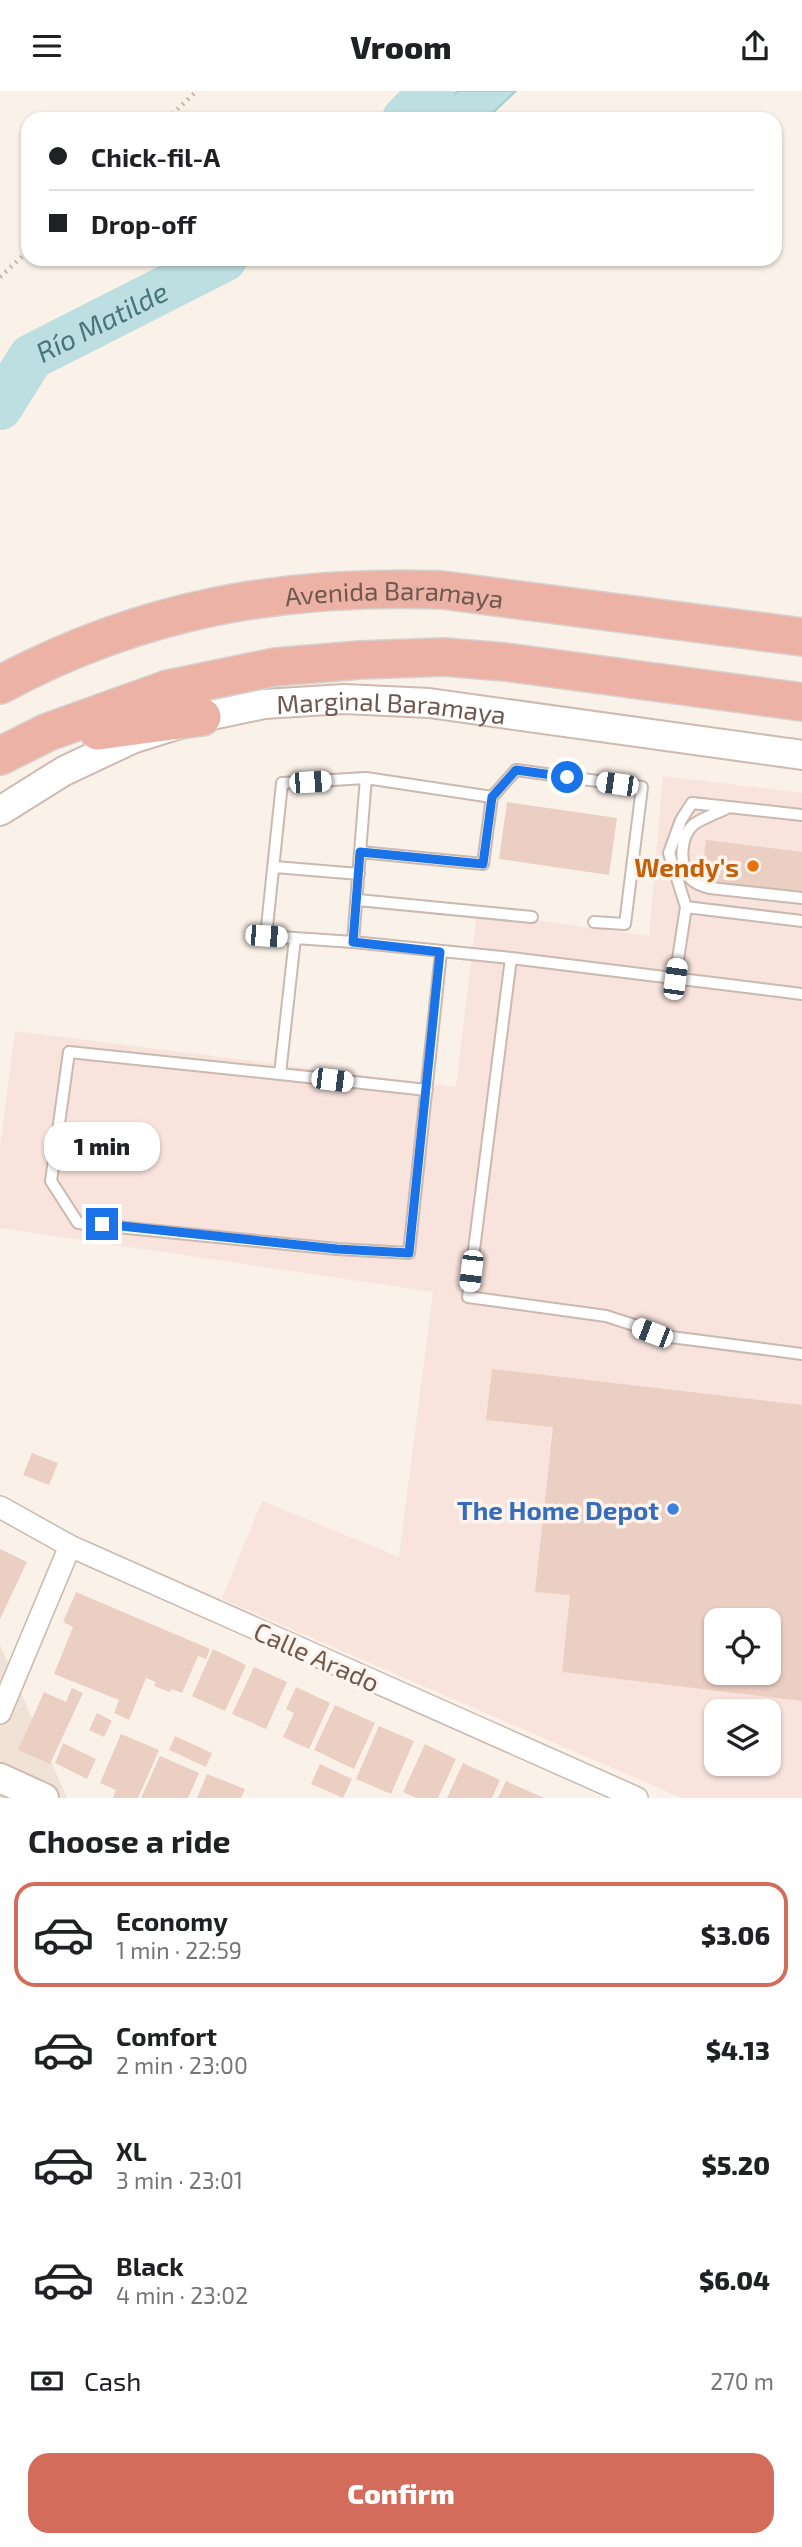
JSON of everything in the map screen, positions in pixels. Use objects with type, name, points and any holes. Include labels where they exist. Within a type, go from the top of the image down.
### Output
[{"type":"highway","name":"Avenida Baramaya","points":[[0,685],[78,647],[129,629],[217,605],[313,591],[392,588],[442,590],[802,637]]},
{"type":"highway","points":[[0,756],[48,732],[168,689],[275,667],[360,660],[444,657],[505,662],[802,702]]},
{"type":"highway","points":[[48,732],[110,730],[202,717]]},
{"type":"street","name":"Marginal Baramaya","points":[[0,811],[64,771],[132,739],[202,717],[264,704],[344,699],[429,703],[802,755]]},
{"type":"street","name":"Calle Arado","points":[[0,1507],[70,1546],[637,1798]]},
{"type":"street","points":[[0,1713],[70,1546]]},
{"type":"street","points":[[0,1778],[44,1798]]},
{"type":"lane","points":[[360,852],[483,864],[492,797],[516,770],[642,787],[625,925],[594,922]]},
{"type":"lane","points":[[492,797],[366,778],[282,783],[266,936],[511,958],[802,994]]},
{"type":"lane","points":[[353,942],[366,778]]},
{"type":"lane","points":[[675,979],[686,907],[669,853],[681,820],[692,803],[802,815]]},
{"type":"lane","points":[[729,807],[693,825],[685,836],[683,865],[690,878],[710,888],[802,898]]},
{"type":"lane","points":[[275,867],[359,874]]},
{"type":"lane","points":[[358,899],[532,917]]},
{"type":"lane","points":[[686,907],[802,921]]},
{"type":"lane","points":[[280,1074],[295,938]]},
{"type":"lane","points":[[428,1090],[69,1052],[51,1181],[78,1223],[337,1249],[409,1253],[428,1090],[440,952]]},
{"type":"lane","points":[[511,958],[468,1297],[606,1316],[671,1337],[802,1354]]},
{"type":"path","points":[[174,112],[197,91]]},
{"type":"path","points":[[0,277],[21,258]]},
{"type":"shaded area","points":[[663,776],[802,793],[802,1798],[682,1798],[222,1599],[262,1501],[399,1557],[433,1292],[0,1228],[0,1148],[15,1031],[456,1087],[477,912],[649,936]]},
{"type":"shaded area","points":[[0,1645],[67,1798],[0,1798]]},
{"type":"water","points":[[458,91],[516,91],[494,112],[436,112]]},
{"type":"building","points":[[507,802],[617,818],[609,875],[499,859]]},
{"type":"building","name":"Wendy's","points":[[706,840],[802,852],[802,893],[701,880]]},
{"type":"building","name":"The Home Depot","points":[[492,1369],[802,1405],[802,1701],[562,1672],[570,1595],[535,1592],[553,1427],[486,1420]]},
{"type":"building","points":[[32,1453],[58,1463],[49,1485],[23,1475]]},
{"type":"building","points":[[0,1549],[27,1562],[0,1619]]},
{"type":"building","points":[[76,1592],[210,1649],[206,1659],[198,1656],[182,1693],[154,1686],[156,1682],[146,1678],[129,1720],[114,1713],[119,1700],[54,1674],[73,1627],[63,1622]]},
{"type":"building","points":[[213,1649],[246,1665],[225,1711],[192,1696]]},
{"type":"building","points":[[254,1667],[287,1682],[266,1729],[232,1714]]},
{"type":"building","points":[[296,1687],[330,1703],[309,1749],[283,1737],[294,1713],[286,1709]]},
{"type":"building","points":[[72,1688],[83,1693],[50,1764],[18,1750],[44,1692],[66,1702]]},
{"type":"building","points":[[335,1705],[375,1723],[354,1769],[314,1750]]},
{"type":"building","points":[[97,1713],[112,1721],[104,1737],[89,1730]]},
{"type":"building","points":[[379,1726],[414,1741],[391,1794],[356,1779]]},
{"type":"building","points":[[121,1734],[159,1750],[138,1798],[113,1798],[116,1790],[100,1783]]},
{"type":"building","points":[[175,1736],[212,1753],[206,1767],[169,1750]]},
{"type":"building","points":[[63,1743],[96,1759],[87,1779],[55,1763]]},
{"type":"building","points":[[425,1744],[456,1759],[438,1798],[416,1798],[403,1792]]},
{"type":"building","points":[[160,1756],[199,1773],[188,1798],[141,1798]]},
{"type":"building","points":[[463,1763],[500,1780],[492,1798],[447,1798]]},
{"type":"building","points":[[320,1764],[352,1779],[343,1798],[311,1784]]},
{"type":"building","points":[[207,1774],[245,1789],[241,1798],[197,1798]]},
{"type":"building","points":[[506,1781],[544,1798],[498,1798]]},
{"type":"waterway","name":"Río Matilde","points":[[412,112],[432,91]]},
{"type":"waterway","name":"Río Matilde","points":[[0,407],[31,357],[210,266]]},
{"type":"place","name":"Wendy's","points":[[753,866]]},
{"type":"place","name":"The Home Depot","points":[[673,1509]]},
{"type":"route","points":[[102,1224],[337,1249],[409,1253],[428,1090],[440,952],[353,942],[360,852],[483,864],[492,797],[516,770],[567,777]]}]
